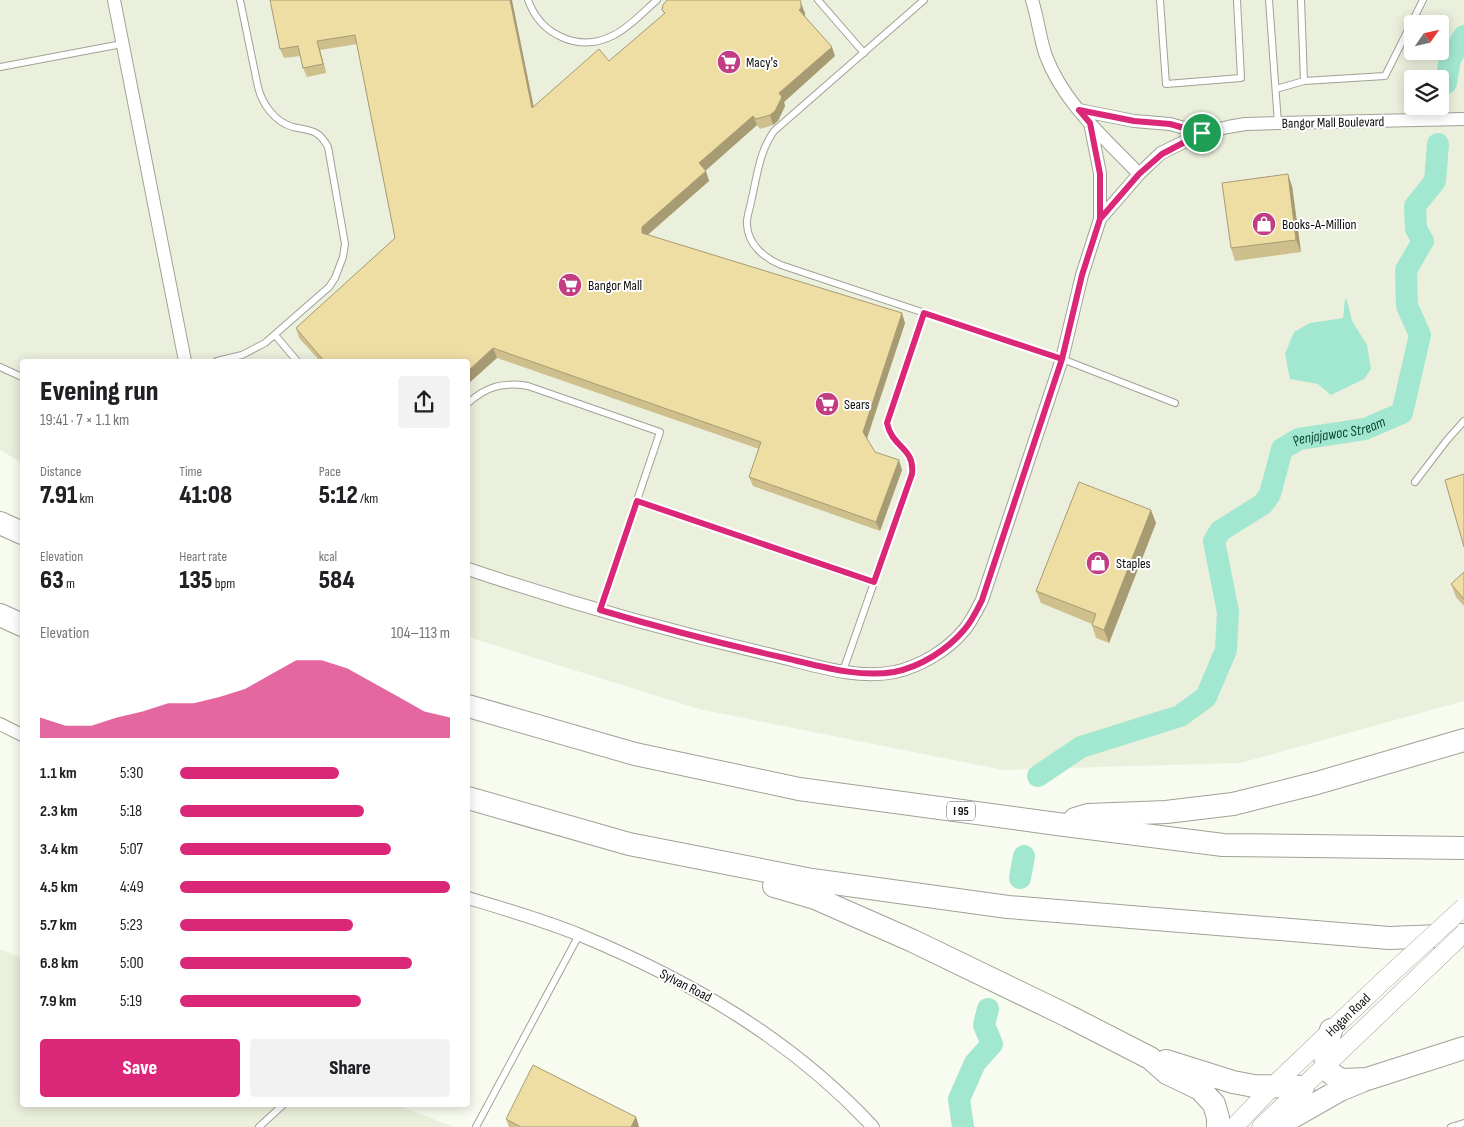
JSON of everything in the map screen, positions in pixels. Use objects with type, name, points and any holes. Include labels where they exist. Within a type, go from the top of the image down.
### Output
[{"type":"highway","points":[[0,522],[20,532]]},
{"type":"highway","points":[[0,615],[20,625]]},
{"type":"highway","name":"I 95","points":[[470,707],[635,754],[799,789],[1223,845],[1464,848]]},
{"type":"highway","points":[[1057,824],[1088,815],[1166,812],[1232,804],[1317,783],[1464,740]]},
{"type":"highway","points":[[470,799],[815,898],[913,941],[1150,1058],[1167,1073],[1200,1089],[1214,1104],[1218,1118],[1218,1127]]},
{"type":"highway","points":[[628,844],[812,880],[1008,907],[1389,938],[1464,934]]},
{"type":"highway","points":[[1331,1030],[1325,1052],[1326,1064],[1331,1073],[1343,1080],[1367,1079]]},
{"type":"highway","points":[[1275,1127],[1340,1090],[1367,1079],[1464,1048]]},
{"type":"highway","points":[[1150,1058],[1175,1062],[1233,1082],[1254,1086],[1303,1087]]},
{"type":"main road","name":"Hogan Road","points":[[1234,1127],[1272,1086],[1464,906]]},
{"type":"main road","name":"Hogan Road","points":[[1261,1127],[1464,934]]},
{"type":"street","points":[[114,0],[185,359]]},
{"type":"street","points":[[1032,0],[1038,18],[1045,55],[1061,88],[1090,123],[1139,174]]},
{"type":"street","points":[[1079,110],[1134,121],[1170,124],[1202,133]]},
{"type":"street","name":"Bangor Mall Boulevard","points":[[1202,133],[1245,124],[1464,119]]},
{"type":"street","points":[[470,570],[701,639],[843,671],[874,674],[895,672],[917,665],[950,644],[965,629],[982,600],[1062,359],[1082,275],[1100,219],[1100,174],[1090,123]]},
{"type":"street","points":[[1100,219],[1139,174],[1162,154],[1202,133]]},
{"type":"street","points":[[0,724],[20,734]]},
{"type":"street","name":"Sylvan Road","points":[[470,899],[579,935],[659,971],[718,1002],[760,1029],[798,1058],[849,1101],[874,1127]]},
{"type":"lane","points":[[225,359],[254,350],[275,335],[329,287],[335,278],[343,257],[345,244],[328,147],[324,140],[312,130],[284,123],[270,111],[260,96],[240,0]]},
{"type":"lane","points":[[528,0],[536,15],[551,31],[564,39],[585,43],[605,39],[616,34],[657,0]]},
{"type":"lane","points":[[818,0],[864,53]]},
{"type":"lane","points":[[924,0],[774,132],[760,160],[747,224],[753,244],[771,261],[1062,359],[1175,403]]},
{"type":"lane","points":[[1160,0],[1166,84],[1241,78],[1237,0]]},
{"type":"lane","points":[[1269,0],[1278,123]]},
{"type":"lane","points":[[1301,0],[1304,81]]},
{"type":"lane","points":[[1276,89],[1304,81],[1385,76],[1423,0]]},
{"type":"lane","points":[[0,66],[122,44]]},
{"type":"lane","points":[[843,671],[912,474],[910,455],[893,438],[887,423],[924,313]]},
{"type":"lane","points":[[275,335],[295,359]]},
{"type":"lane","points":[[0,367],[20,377]]},
{"type":"lane","points":[[470,400],[487,389],[506,384],[518,384],[660,432],[600,610]]},
{"type":"lane","points":[[1415,482],[1464,421]]},
{"type":"lane","points":[[637,501],[874,582]]},
{"type":"lane","points":[[476,1127],[579,935]]},
{"type":"lane","points":[[259,1127],[281,1107]]},
{"type":"shaded area","points":[[0,0],[1464,0],[1464,701],[1240,763],[1003,770],[699,709],[470,638],[470,359],[20,359],[20,462],[0,450]]},
{"type":"shaded area","points":[[1345,299],[1347,300],[1352,321],[1367,345],[1371,369],[1364,379],[1331,395],[1318,384],[1290,379],[1285,354],[1294,332],[1310,323],[1343,318]]},
{"type":"shaded area","points":[[0,949],[20,957],[20,1107],[403,1107],[454,1127],[0,1127]]},
{"type":"building","name":"Bangor Mall","points":[[270,0],[510,0],[532,108],[599,49],[609,61],[665,13],[662,10],[667,0],[800,0],[801,8],[799,10],[832,47],[779,93],[782,97],[775,111],[770,115],[756,119],[753,116],[699,163],[706,171],[642,227],[642,233],[902,313],[863,432],[875,452],[899,460],[876,522],[749,477],[761,442],[493,348],[470,369],[470,359],[322,359],[296,328],[395,238],[355,35],[317,41],[323,64],[303,68],[298,46],[280,49]]},
{"type":"building","name":"Books-A-Million","points":[[1288,174],[1296,240],[1231,248],[1222,183]]},
{"type":"building","points":[[1464,474],[1464,547],[1445,480]]},
{"type":"building","name":"Staples","points":[[1079,482],[1151,510],[1104,630],[1092,625],[1096,614],[1036,591]]},
{"type":"building","points":[[1464,572],[1464,599],[1451,584]]},
{"type":"building","points":[[533,1065],[636,1117],[631,1127],[521,1127],[506,1119]]},
{"type":"waterway","name":"Penjajawoc Stream","points":[[1448,70],[1450,59],[1464,36]]},
{"type":"waterway","name":"Penjajawoc Stream","points":[[1038,776],[1081,747],[1180,716],[1206,697],[1226,650],[1228,612],[1214,541],[1220,531],[1263,504],[1270,494],[1282,449],[1299,439],[1365,429],[1402,413],[1420,335],[1407,306],[1406,270],[1423,241],[1416,229],[1415,206],[1435,181],[1438,144]]},
{"type":"waterway","name":"Penjajawoc Stream","points":[[1020,878],[1024,856]]},
{"type":"waterway","name":"Penjajawoc Stream","points":[[963,1127],[959,1099],[975,1063],[992,1044],[984,1025],[988,1009]]},
{"type":"place","name":"Macy's","points":[[729,62]]},
{"type":"place","name":"Books-A-Million","points":[[1264,224]]},
{"type":"place","name":"Bangor Mall","points":[[570,285]]},
{"type":"place","name":"Sears","points":[[827,404]]},
{"type":"place","name":"Staples","points":[[1098,563]]},
{"type":"route","points":[[1202,133],[1162,154],[1139,174],[1100,219],[1082,275],[1062,359],[924,313],[887,423],[893,438],[910,455],[912,474],[874,582],[637,501],[600,610],[701,639],[843,671],[874,674],[895,672],[917,665],[950,644],[965,629],[982,600],[1062,359],[1072,317],[1082,275],[1100,219],[1100,174],[1090,123],[1079,110],[1134,121],[1170,124],[1202,133]]}]
